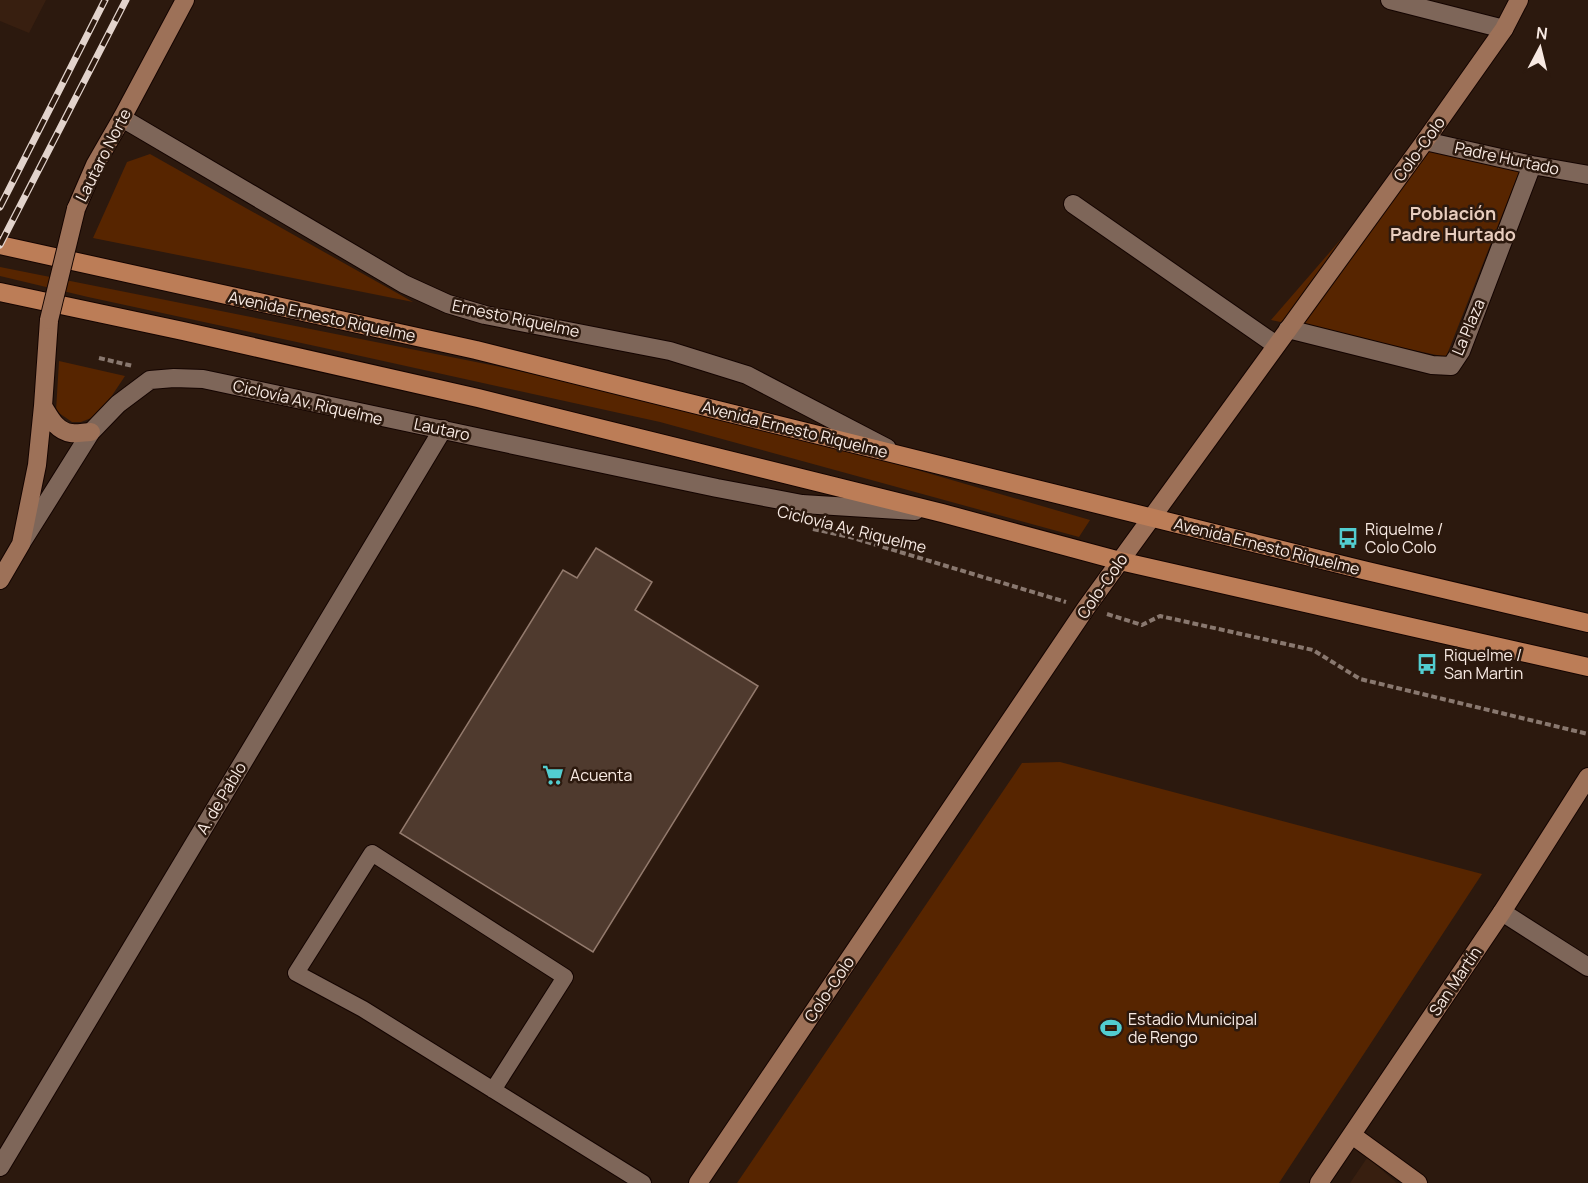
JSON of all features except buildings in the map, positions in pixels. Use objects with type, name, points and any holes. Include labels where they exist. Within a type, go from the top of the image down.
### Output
[{"type":"main road","name":"Avenida Ernesto Riquelme","points":[[0,245],[476,350],[1588,623]]},
{"type":"main road","points":[[0,292],[478,398],[942,513],[1120,561],[1588,667]]},
{"type":"street","name":"Lautaro Norte","points":[[49,320],[76,209],[95,165],[185,0]]},
{"type":"street","points":[[1390,0],[1503,29]]},
{"type":"street","name":"Colo-Colo","points":[[698,1183],[1086,608],[1425,141],[1503,29],[1519,0]]},
{"type":"street","name":"Ernesto Riquelme","points":[[122,118],[404,284],[448,304],[485,315],[670,351],[747,375],[899,454]]},
{"type":"street","name":"Padre Hurtado","points":[[1425,141],[1588,175]]},
{"type":"street","name":"La Plaza","points":[[1288,329],[1432,365],[1451,366],[1461,351],[1532,165]]},
{"type":"street","points":[[1073,204],[1276,345]]},
{"type":"street","name":"Lautaro","points":[[21,543],[37,465],[49,320]]},
{"type":"street","name":"Lautaro","points":[[0,580],[91,432],[118,404],[150,380],[174,378],[203,379],[802,504],[942,513]]},
{"type":"street","points":[[43,406],[52,422],[60,429],[71,434],[91,432]]},
{"type":"street","name":"A. de Pablo","points":[[0,1167],[443,429]]},
{"type":"street","name":"San Martín","points":[[1319,1183],[1502,912],[1588,777]]},
{"type":"street","points":[[1502,912],[1588,967]]},
{"type":"street","points":[[1352,1135],[1418,1183]]},
{"type":"lane","points":[[494,1090],[565,977],[372,854],[296,973],[363,1009],[643,1183]]},
{"type":"path","points":[[99,358],[174,378]]},
{"type":"path","name":"Ciclovía Av. Riquelme","points":[[812,529],[850,537],[1142,625],[1160,616],[1313,650],[1360,680],[1588,734]]},
{"type":"shaded area","points":[[0,0],[46,0],[29,33],[0,21]]},
{"type":"shaded area","points":[[1421,147],[1521,167],[1446,357],[1271,320]]},
{"type":"shaded area","points":[[150,154],[413,302],[93,238],[127,162]]},
{"type":"shaded area","points":[[0,267],[501,367],[667,405],[845,449],[1090,520],[1079,537],[660,422],[88,297],[0,276]]},
{"type":"shaded area","points":[[59,361],[125,376],[99,415],[81,422],[72,422],[56,411]]},
{"type":"shaded area","name":"Estadio Municipal de Rengo","points":[[1060,762],[1482,874],[1279,1183],[737,1183],[1022,763]]},
{"type":"shaded area","points":[[1368,1158],[1397,1183],[1350,1183]]},
{"type":"railway","points":[[0,207],[105,0]]},
{"type":"railway","points":[[0,245],[126,0]]},
{"type":"place","name":"Riquelme / Colo Colo","points":[[1348,538]]},
{"type":"place","name":"Riquelme / San Martin","points":[[1427,664]]},
{"type":"place","name":"Acuenta","points":[[553,775]]},
{"type":"place","name":"Estadio Municipal de Rengo","points":[[1111,1028]]},
{"type":"district","name":"Población Padre Hurtado","points":[[1453,224]]}]
